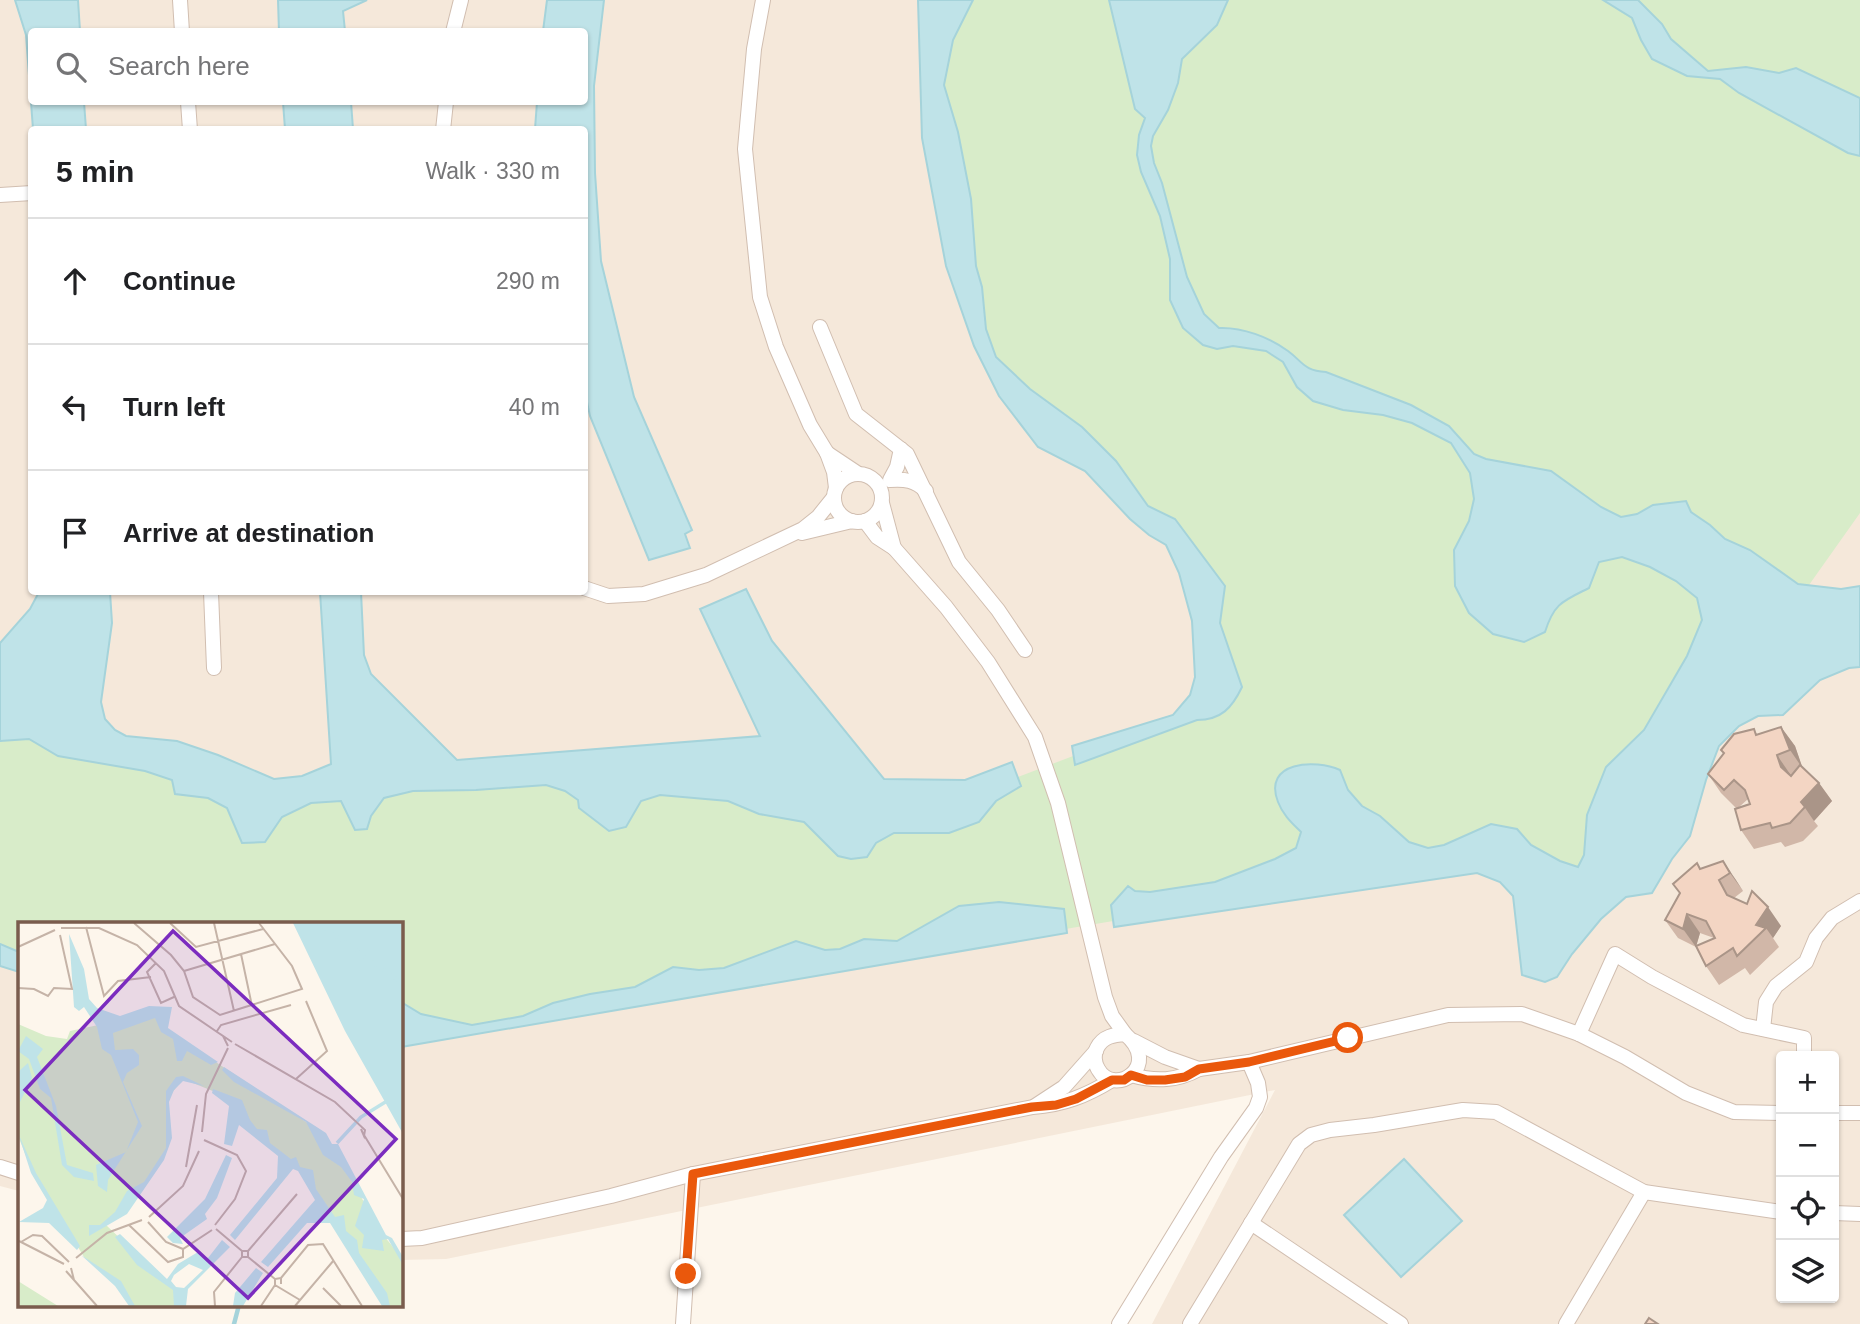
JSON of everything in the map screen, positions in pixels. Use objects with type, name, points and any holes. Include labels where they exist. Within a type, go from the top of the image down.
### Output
[{"type":"street","points":[[180,0],[182,28]]},
{"type":"street","points":[[454,28],[461,0]]},
{"type":"street","points":[[402,1239],[422,1238],[611,1196],[693,1174],[1032,1107],[1056,1105],[1076,1099],[1112,1080],[1124,1080],[1139,1065],[1140,1057],[1129,1037],[1112,1016],[1105,997],[1058,803],[1035,737],[988,662],[946,607],[894,548],[858,521],[841,515],[835,506],[834,472],[827,453],[805,414],[776,347],[760,297],[745,149],[754,49],[763,0]]},
{"type":"street","points":[[188,105],[190,126]]},
{"type":"street","points":[[443,126],[446,105]]},
{"type":"street","points":[[0,195],[28,193]]},
{"type":"street","points":[[820,327],[856,414],[907,454],[959,562],[998,610],[1025,650]]},
{"type":"street","points":[[894,548],[882,491],[884,481],[897,467],[901,449]]},
{"type":"street","points":[[827,453],[857,474],[884,481],[907,480],[919,484],[927,492]]},
{"type":"street","points":[[588,589],[608,596],[644,594],[706,575],[803,529],[818,517],[843,479],[857,474]]},
{"type":"street","points":[[784,538],[875,516],[883,503]]},
{"type":"street","points":[[211,595],[214,668]]},
{"type":"street","points":[[1763,1029],[1766,1002],[1776,986],[1805,962],[1816,938],[1832,918],[1860,901]]},
{"type":"street","points":[[1579,1034],[1615,954],[1743,1026],[1804,1038],[1804,1051]]},
{"type":"street","points":[[1105,997],[1095,1062],[1099,1072],[1112,1080]]},
{"type":"street","points":[[1131,1075],[1147,1080],[1185,1077],[1199,1069],[1249,1062],[1448,1015],[1522,1014],[1579,1034],[1686,1093],[1734,1112],[1776,1112]]},
{"type":"street","points":[[1032,1107],[1063,1087],[1110,1036],[1129,1037],[1165,1057],[1199,1069]]},
{"type":"street","points":[[1119,1324],[1221,1157],[1256,1108],[1261,1097],[1249,1062]]},
{"type":"street","points":[[1193,1323],[1299,1144],[1311,1135],[1330,1130],[1463,1110],[1496,1112],[1644,1192],[1776,1211]]},
{"type":"street","points":[[1839,1113],[1860,1113]]},
{"type":"street","points":[[0,1167],[18,1173]]},
{"type":"street","points":[[683,1324],[693,1174]]},
{"type":"street","points":[[1566,1324],[1644,1192]]},
{"type":"street","points":[[1839,1213],[1860,1214]]},
{"type":"street","points":[[1251,1223],[1401,1324]]},
{"type":"shaded area","points":[[0,0],[1860,0],[1860,1324],[1152,1324],[1275,1090],[446,1259],[402,1260],[402,922],[18,922],[18,1191],[0,1186]]},
{"type":"green space","points":[[933,0],[1860,0],[1860,513],[1580,908],[1479,860],[402,1040],[402,922],[18,922],[18,965],[0,960],[0,721],[247,793],[743,754],[939,807],[1202,707],[1185,551],[987,357],[960,267]]},
{"type":"water","points":[[15,0],[78,0],[80,28],[28,28],[28,62],[26,35]]},
{"type":"water","points":[[278,0],[367,0],[343,11],[345,28],[279,28]]},
{"type":"water","points":[[547,0],[604,0],[594,86],[595,173],[601,261],[634,397],[692,530],[685,534],[690,548],[649,560],[588,407],[588,126],[535,126],[537,105],[588,105],[588,28],[543,28]]},
{"type":"water","points":[[918,0],[973,0],[953,40],[944,85],[958,132],[971,199],[976,266],[982,287],[986,329],[996,357],[1030,389],[1082,427],[1116,461],[1148,506],[1175,519],[1225,586],[1220,623],[1242,687],[1230,707],[1213,718],[1197,720],[1075,765],[1072,746],[1173,715],[1190,695],[1195,677],[1192,621],[1179,573],[1166,545],[1130,519],[1085,471],[1038,447],[999,396],[974,346],[946,266],[922,138]]},
{"type":"water","points":[[1109,0],[1228,0],[1217,25],[1182,59],[1178,83],[1168,110],[1153,136],[1151,146],[1187,277],[1204,314],[1219,328],[1237,329],[1264,337],[1288,351],[1308,368],[1326,372],[1411,405],[1449,426],[1474,454],[1486,459],[1551,471],[1601,507],[1621,517],[1637,514],[1653,505],[1686,501],[1691,512],[1725,539],[1750,550],[1798,584],[1841,589],[1860,586],[1860,667],[1849,668],[1820,680],[1783,715],[1758,716],[1739,726],[1719,746],[1690,836],[1672,859],[1652,893],[1626,897],[1601,919],[1557,977],[1545,982],[1522,975],[1513,896],[1500,882],[1477,873],[1114,927],[1111,905],[1128,886],[1135,891],[1150,892],[1215,882],[1296,848],[1301,832],[1282,811],[1275,788],[1284,771],[1306,764],[1340,770],[1348,790],[1362,806],[1380,816],[1409,842],[1428,848],[1444,845],[1491,824],[1517,829],[1531,845],[1560,861],[1578,867],[1584,855],[1587,815],[1606,767],[1644,730],[1687,656],[1702,620],[1697,598],[1676,581],[1650,567],[1622,557],[1599,562],[1589,588],[1572,596],[1556,609],[1545,632],[1524,642],[1493,634],[1469,613],[1455,586],[1454,550],[1469,521],[1474,499],[1470,473],[1451,443],[1412,423],[1383,415],[1343,410],[1313,401],[1297,387],[1283,362],[1266,351],[1233,346],[1217,349],[1203,345],[1183,328],[1170,300],[1170,259],[1160,216],[1141,172],[1137,155],[1139,135],[1145,118],[1135,109]]},
{"type":"water","points":[[1603,0],[1638,0],[1662,24],[1671,39],[1708,71],[1746,67],[1779,73],[1796,68],[1860,98],[1860,156],[1848,153],[1739,93],[1720,79],[1687,76],[1652,59],[1632,18]]},
{"type":"water","points":[[31,105],[84,105],[86,126],[33,126]]},
{"type":"water","points":[[283,105],[351,105],[353,126],[285,126]]},
{"type":"water","points":[[746,589],[772,641],[884,779],[965,780],[1012,762],[1021,786],[996,801],[979,822],[949,833],[894,833],[876,843],[867,857],[851,859],[838,856],[804,822],[759,814],[728,801],[660,795],[641,801],[626,827],[609,831],[579,808],[578,800],[565,791],[546,785],[413,791],[384,798],[371,816],[367,829],[355,830],[341,801],[311,803],[282,817],[265,842],[242,843],[227,808],[208,798],[175,794],[172,780],[145,771],[58,756],[29,739],[0,741],[0,643],[30,609],[37,595],[110,595],[112,623],[101,702],[105,719],[115,730],[126,736],[177,741],[274,779],[302,776],[331,764],[320,595],[361,595],[364,655],[371,674],[457,760],[760,736],[700,609]]},
{"type":"water","points":[[999,902],[1064,909],[1067,933],[402,1047],[402,1003],[421,1014],[472,1025],[523,1016],[553,1003],[590,994],[635,987],[673,967],[699,970],[724,968],[796,941],[825,950],[840,949],[864,939],[897,941],[959,906]]},
{"type":"water","points":[[0,944],[18,952],[18,972],[0,966]]},
{"type":"water","points":[[1404,1159],[1462,1221],[1401,1277],[1344,1215]]},
{"type":"building","points":[[1781,727],[1790,750],[1777,755],[1781,767],[1791,776],[1800,765],[1819,783],[1801,802],[1805,807],[1790,823],[1772,828],[1770,823],[1741,830],[1735,809],[1750,804],[1745,790],[1734,780],[1724,790],[1708,774],[1724,753],[1721,750],[1734,734],[1754,729],[1756,735]]},
{"type":"building","points":[[1723,861],[1730,873],[1719,880],[1727,895],[1747,904],[1752,891],[1768,907],[1756,925],[1766,928],[1737,956],[1733,948],[1706,966],[1696,946],[1715,938],[1706,921],[1687,914],[1683,929],[1665,920],[1680,893],[1673,884],[1697,863],[1700,869]]},
{"type":"building","points":[[1649,1318],[1658,1324],[1645,1324]]},
{"type":"waterway","points":[[234,1324],[239,1306]]},
{"type":"route","points":[[686,1274],[693,1174],[1032,1107],[1056,1105],[1094,1091],[1112,1080],[1124,1080],[1131,1075],[1147,1080],[1185,1077],[1199,1069],[1249,1062],[1348,1038]]}]
